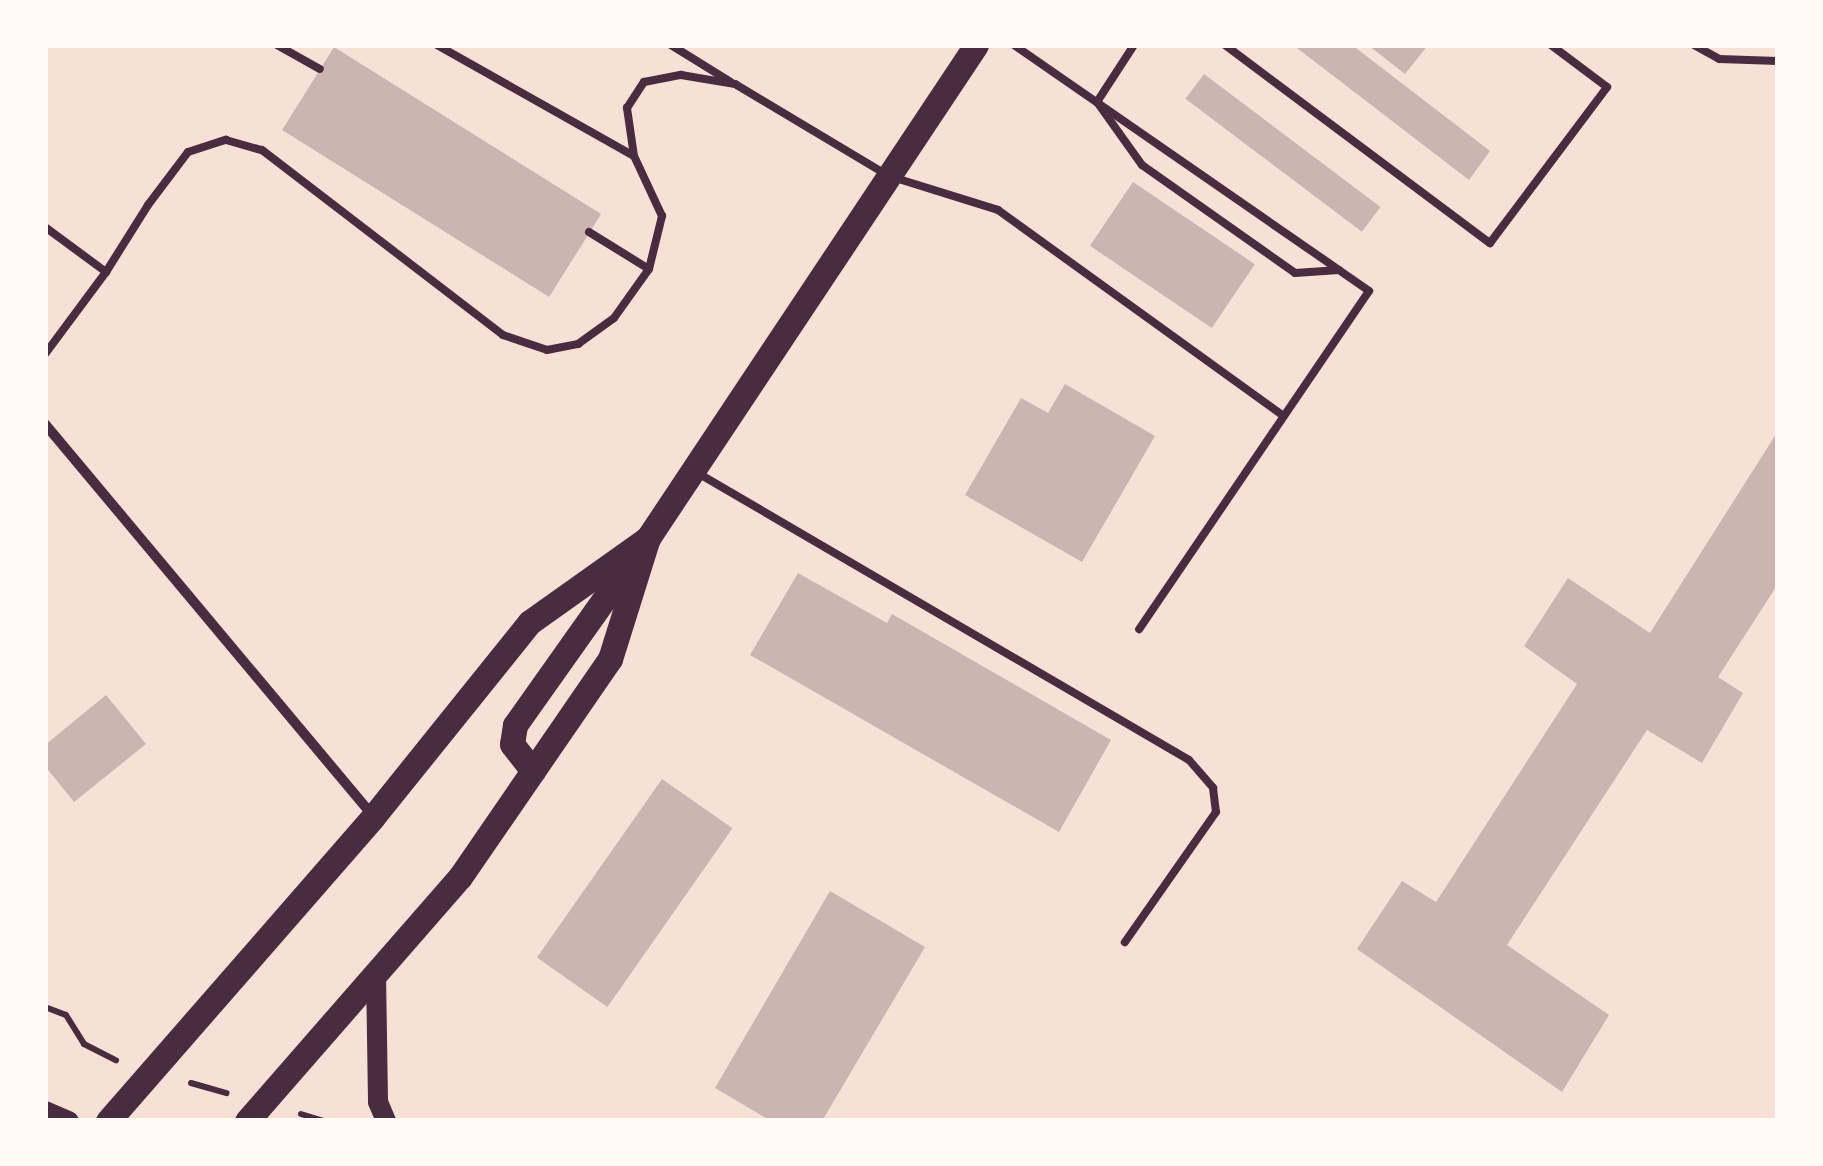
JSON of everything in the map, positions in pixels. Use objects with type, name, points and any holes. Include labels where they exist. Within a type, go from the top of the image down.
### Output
[{"type":"main road","points":[[533,771],[512,744],[515,725],[648,538],[976,45]]},
{"type":"main road","points":[[108,1121],[373,817],[530,622],[648,538]]},
{"type":"main road","points":[[247,1121],[460,877],[533,771],[610,659],[648,538]]},
{"type":"main road","points":[[376,972],[378,1102],[386,1121]]},
{"type":"main road","points":[[45,1111],[69,1121]]},
{"type":"street","points":[[45,424],[373,817]]},
{"type":"lane","points":[[277,45],[320,69]]},
{"type":"lane","points":[[437,45],[634,156]]},
{"type":"lane","points":[[671,45],[890,176],[998,210],[1284,416]]},
{"type":"lane","points":[[1014,45],[1369,291],[1139,629]]},
{"type":"lane","points":[[1097,102],[1134,45]]},
{"type":"lane","points":[[1224,45],[1490,243],[1608,86],[1550,45]]},
{"type":"lane","points":[[1694,45],[1720,59],[1778,61]]},
{"type":"lane","points":[[45,354],[188,152],[226,140],[262,150],[503,335],[547,350],[578,344],[614,318],[649,269],[662,216],[634,156],[628,108],[644,82],[681,75],[735,84]]},
{"type":"lane","points":[[1097,102],[1142,165],[1295,274],[1339,270]]},
{"type":"lane","points":[[45,227],[106,272]]},
{"type":"lane","points":[[589,232],[649,269]]},
{"type":"lane","points":[[694,470],[1190,760],[1213,788],[1216,812],[1125,942]]},
{"type":"building","points":[[1293,45],[1352,45],[1490,151],[1469,180]]},
{"type":"building","points":[[1368,45],[1428,45],[1405,74]]},
{"type":"building","points":[[334,47],[601,214],[549,297],[282,130]]},
{"type":"building","points":[[1204,74],[1380,207],[1362,232],[1185,99]]},
{"type":"building","points":[[1133,182],[1255,264],[1212,328],[1090,246]]},
{"type":"building","points":[[1065,384],[1155,436],[1082,562],[965,495],[1021,398],[1048,413]]},
{"type":"building","points":[[1778,431],[1778,584],[1718,677],[1743,693],[1702,763],[1647,730],[1507,945],[1609,1015],[1562,1092],[1357,949],[1402,881],[1436,902],[1577,684],[1524,646],[1568,578],[1650,633]]},
{"type":"building","points":[[798,573],[887,623],[892,614],[1111,740],[1059,832],[750,655]]},
{"type":"building","points":[[106,695],[146,744],[74,802],[45,766],[45,745]]},
{"type":"building","points":[[662,779],[732,828],[607,1007],[537,958]]},
{"type":"building","points":[[830,891],[925,947],[822,1121],[771,1121],[715,1088]]}]
